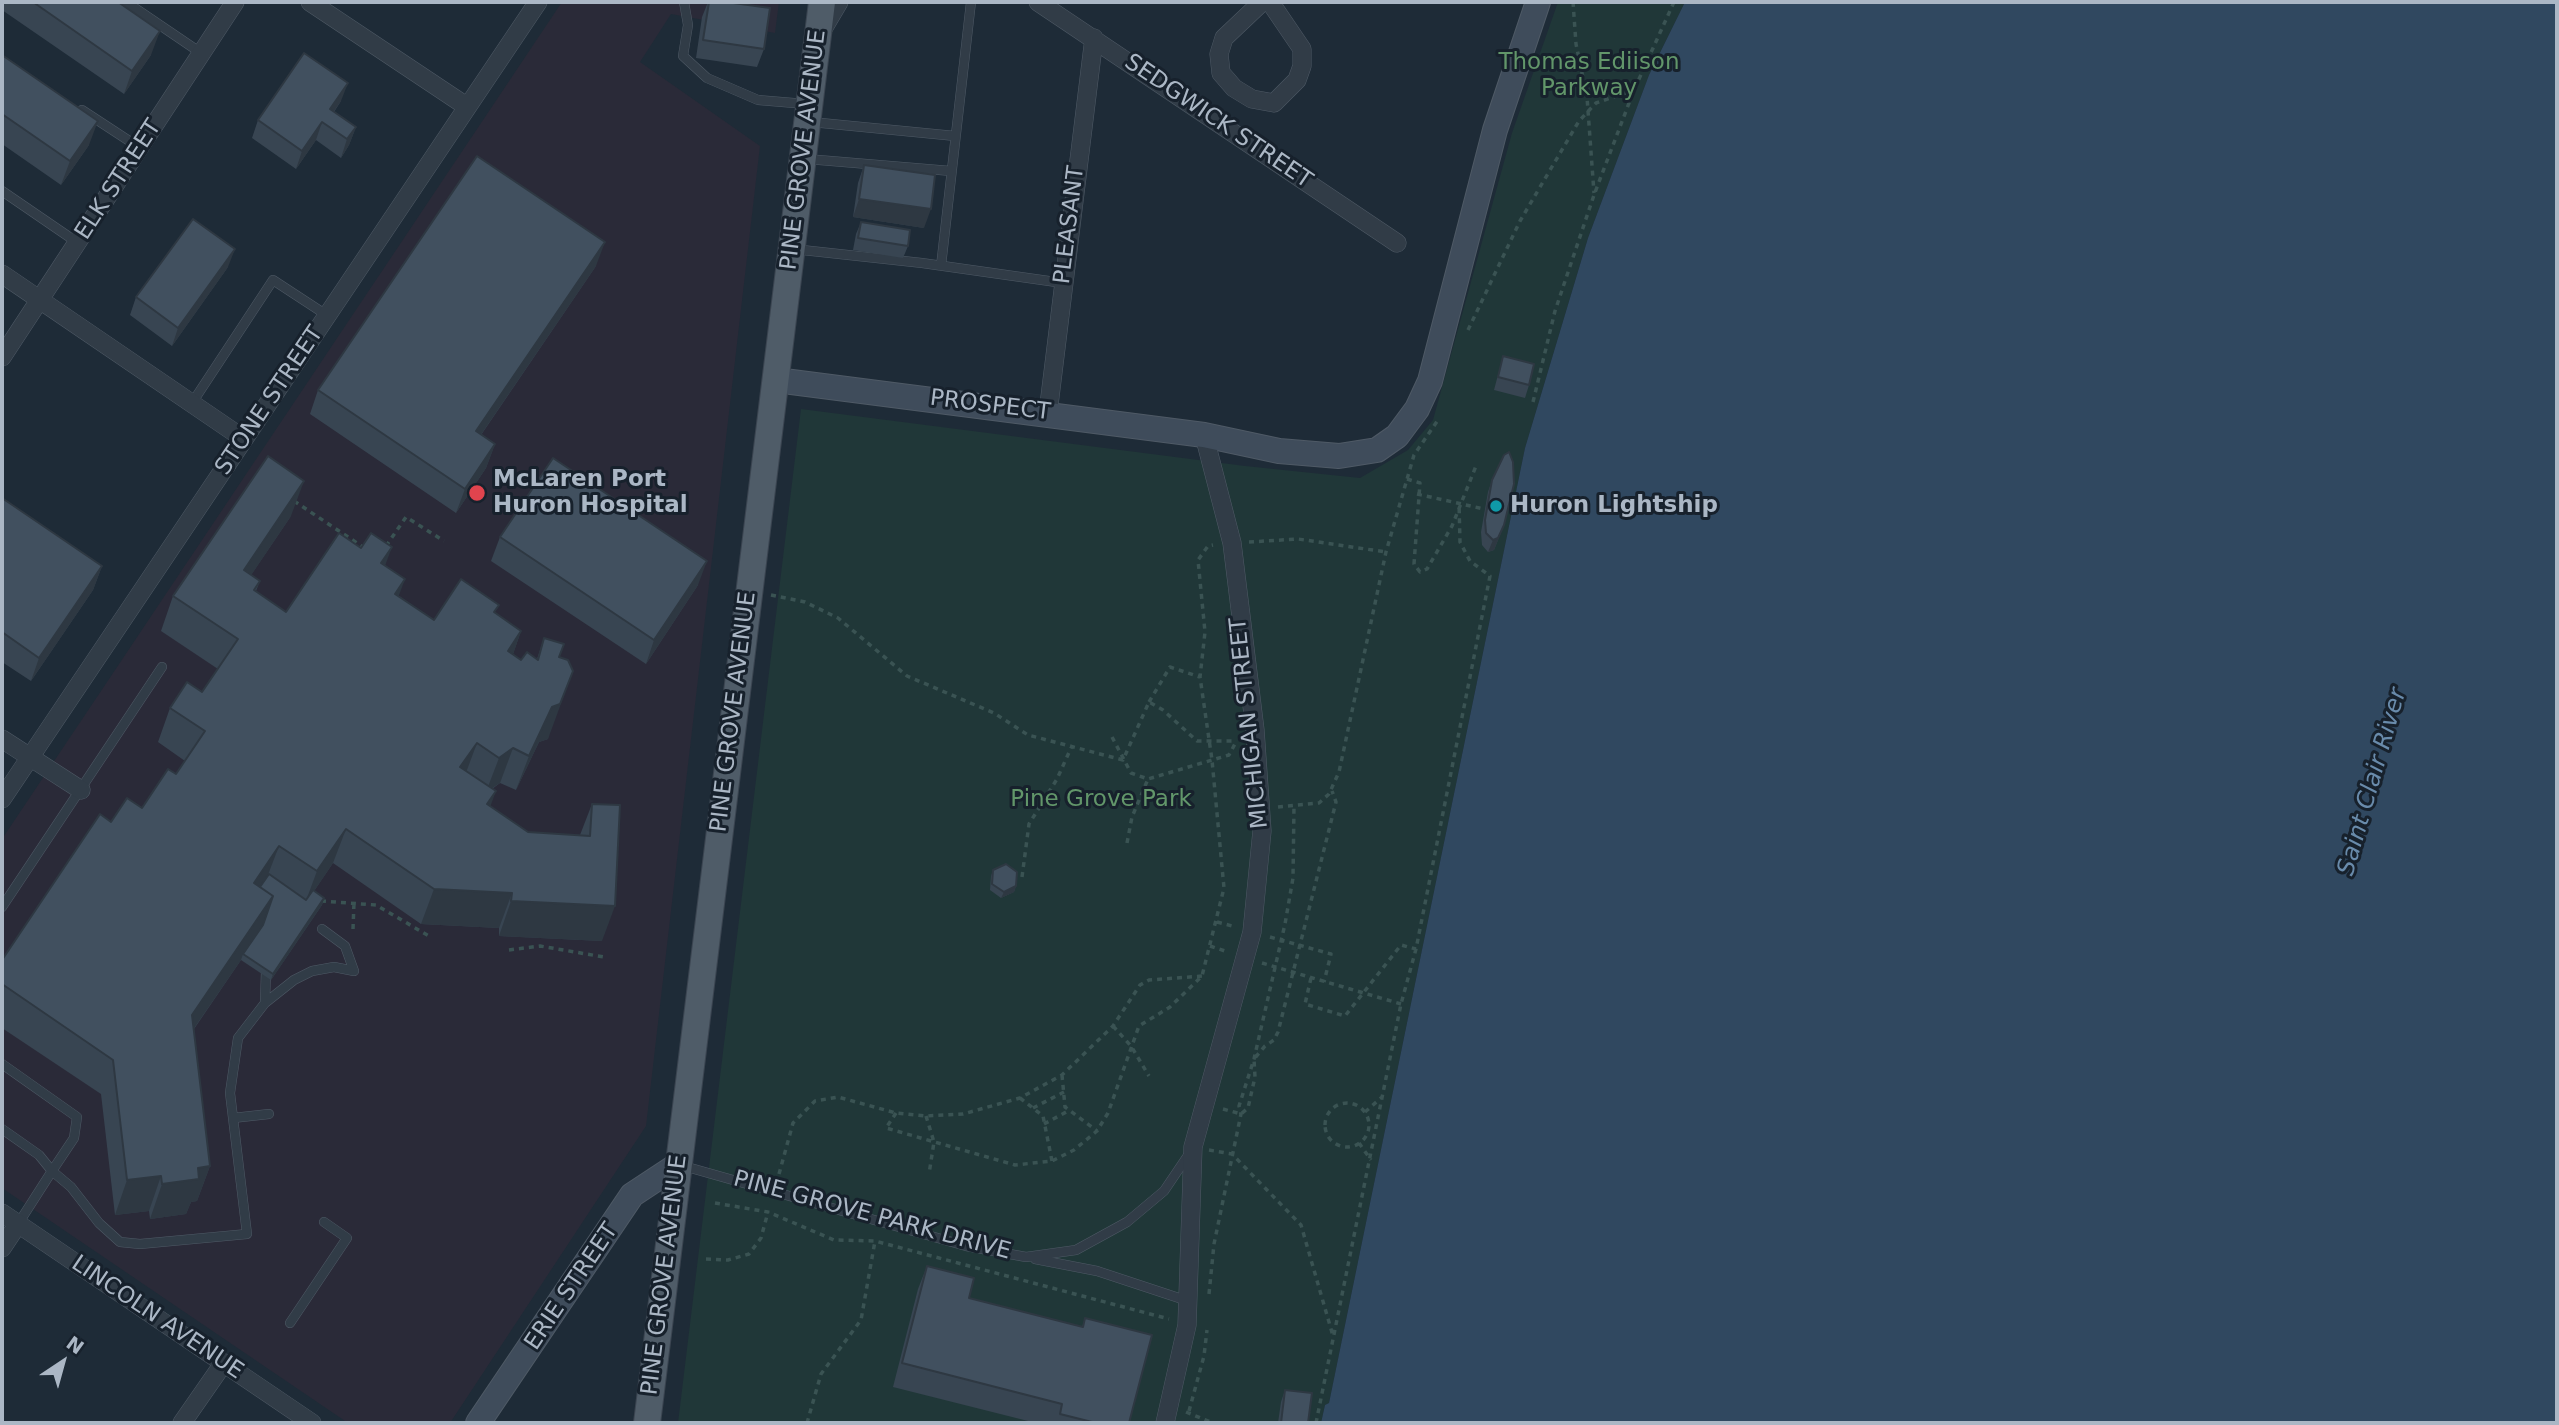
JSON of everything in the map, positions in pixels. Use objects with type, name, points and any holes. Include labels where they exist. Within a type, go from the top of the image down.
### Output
[{"type":"main road","name":"PINE GROVE AVENUE","points":[[647,1423],[822,2]]},
{"type":"street","name":"ELK STREET","points":[[2,356],[235,2]]},
{"type":"street","points":[[310,2],[466,106]]},
{"type":"street","name":"STONE STREET","points":[[2,799],[538,2]]},
{"type":"street","points":[[818,38],[839,2]]},
{"type":"street","name":"SEDGWICK STREET","points":[[1038,2],[1397,243]]},
{"type":"street","points":[[1262,2],[1235,24],[1224,38],[1219,54],[1222,73],[1234,88],[1252,99],[1274,103],[1297,80],[1302,66],[1302,49],[1270,2]]},
{"type":"street","name":"PROSPECT","points":[[776,380],[1204,435],[1279,451],[1339,456],[1377,450],[1397,436],[1417,409],[1430,381],[1495,130],[1538,2]]},
{"type":"street","name":"PLEASANT","points":[[1048,413],[1094,38]]},
{"type":"street","points":[[2,274],[244,439]]},
{"type":"street","name":"MICHIGAN STREET","points":[[1165,1423],[1187,1325],[1193,1147],[1245,958],[1258,884],[1262,831],[1255,730],[1232,543],[1204,435]]},
{"type":"street","points":[[2,739],[81,790]]},
{"type":"street","name":"ERIE STREET","points":[[478,1423],[632,1195],[678,1164]]},
{"type":"street","name":"LINCOLN AVENUE","points":[[2,1213],[312,1423]]},
{"type":"street","points":[[2,1248],[18,1224]]},
{"type":"street","points":[[182,1423],[223,1364]]},
{"type":"lane","points":[[126,2],[201,53]]},
{"type":"lane","points":[[684,2],[688,25],[683,56],[707,78],[758,100],[808,113],[955,136]]},
{"type":"lane","points":[[941,266],[971,2]]},
{"type":"lane","points":[[71,103],[139,148]]},
{"type":"lane","points":[[802,159],[951,171]]},
{"type":"lane","points":[[2,191],[78,243]]},
{"type":"lane","points":[[791,249],[1063,283]]},
{"type":"lane","points":[[192,403],[273,280],[328,316]]},
{"type":"lane","points":[[2,906],[162,667]]},
{"type":"lane","points":[[2,1129],[39,1155],[52,1171],[71,1187],[99,1223],[120,1242],[140,1244],[247,1234],[230,1093],[238,1038],[265,1003],[294,980],[313,971],[334,967],[354,971],[345,946],[322,929]]},
{"type":"lane","points":[[265,1003],[267,970]]},
{"type":"lane","points":[[2,1064],[77,1117],[74,1138],[18,1224]]},
{"type":"lane","points":[[233,1118],[269,1114]]},
{"type":"lane","name":"PINE GROVE PARK DRIVE","points":[[678,1164],[966,1246],[1026,1257],[1076,1250],[1127,1223],[1164,1191],[1193,1147]]},
{"type":"lane","points":[[290,1323],[347,1238],[324,1222]]},
{"type":"lane","points":[[1026,1257],[1097,1270],[1188,1301]]},
{"type":"path","points":[[1573,2],[1588,112],[1594,195]]},
{"type":"path","points":[[1533,402],[1555,311],[1594,195],[1634,90],[1674,2]]},
{"type":"path","points":[[1466,334],[1520,221],[1588,112],[1596,103],[1634,90]]},
{"type":"path","points":[[1209,1295],[1214,1244],[1241,1114],[1238,1106],[1254,1059],[1282,941],[1293,878],[1294,806],[1319,803],[1331,789],[1339,772],[1386,552],[1414,455],[1441,412]]},
{"type":"path","points":[[1407,479],[1420,483],[1417,494],[1414,564],[1420,572],[1427,569],[1452,526],[1476,466]]},
{"type":"path","points":[[1417,494],[1484,509]]},
{"type":"path","points":[[286,495],[367,549]]},
{"type":"path","points":[[1316,1423],[1401,1004],[1416,949],[1490,576],[1470,561],[1460,542],[1459,503]]},
{"type":"path","points":[[385,547],[406,517],[444,541]]},
{"type":"path","points":[[896,1113],[886,1128],[1015,1165],[1052,1161],[1074,1150],[1097,1131],[1108,1113],[1139,1026],[1170,1007],[1202,976],[1224,888],[1212,760],[1200,677],[1205,632],[1198,559],[1208,546],[1298,539],[1386,552]]},
{"type":"path","points":[[748,591],[805,602],[838,618],[907,676],[994,713],[1028,734],[1123,760]]},
{"type":"path","points":[[1123,760],[1149,702],[1170,667],[1200,677]]},
{"type":"path","points":[[1149,702],[1163,710],[1198,741],[1236,741],[1255,730]]},
{"type":"path","points":[[1112,737],[1131,773],[1148,779],[1229,755],[1236,741]]},
{"type":"path","points":[[1022,877],[1029,824],[1058,779],[1072,747]]},
{"type":"path","points":[[1128,843],[1132,817],[1148,779]]},
{"type":"path","points":[[1241,1114],[1248,1108],[1255,1077],[1254,1059],[1265,1046],[1275,1040],[1336,802],[1331,789]]},
{"type":"path","points":[[315,905],[325,900],[376,905],[429,936]]},
{"type":"path","points":[[352,929],[354,902]]},
{"type":"path","points":[[1282,941],[1331,954],[1324,982]]},
{"type":"path","points":[[1311,978],[1305,1004],[1345,1016],[1401,945],[1416,949]]},
{"type":"path","points":[[509,950],[540,946],[604,957]]},
{"type":"path","points":[[1210,946],[1401,1004]]},
{"type":"path","points":[[779,1174],[793,1123],[815,1101],[838,1097],[896,1113],[926,1116],[962,1114],[1020,1098],[1062,1075],[1113,1026],[1133,993],[1149,980],[1202,976]]},
{"type":"path","points":[[1113,1026],[1131,1046],[1149,1076]]},
{"type":"path","points":[[1062,1075],[1065,1107],[1097,1131]]},
{"type":"path","points":[[1033,1108],[1064,1092]]},
{"type":"path","points":[[1365,1112],[1383,1097]]},
{"type":"path","points":[[1020,1098],[1043,1116],[1052,1161]]},
{"type":"path","points":[[1353,1103],[1365,1112],[1368,1132],[1359,1143],[1345,1146],[1332,1140],[1326,1120],[1339,1104],[1353,1103]]},
{"type":"path","points":[[1204,1104],[1241,1114]]},
{"type":"path","points":[[1044,1124],[1070,1110]]},
{"type":"path","points":[[926,1116],[934,1142],[929,1174]]},
{"type":"path","points":[[1359,1143],[1371,1160]]},
{"type":"path","points":[[1193,1147],[1232,1154],[1301,1225],[1334,1338]]},
{"type":"path","points":[[715,1203],[768,1212],[834,1240],[875,1241],[1187,1325],[1206,1335]]},
{"type":"path","points":[[706,1259],[728,1261],[749,1254],[761,1238],[768,1212]]},
{"type":"path","points":[[807,1423],[821,1374],[861,1320],[875,1241]]},
{"type":"path","points":[[1185,1423],[1207,1321]]},
{"type":"path","points":[[1169,1405],[1213,1423]]},
{"type":"shaded area","name":"McLaren Port Huron Hospital","points":[[562,2],[779,2],[775,33],[671,14],[640,62],[760,146],[646,1126],[450,1423],[348,1423],[2,1188],[2,839]]},
{"type":"green space","name":"Pine Grove Park","points":[[1558,2],[1685,2],[1649,75],[1588,238],[1525,448],[1329,1403],[1325,1405],[1321,1423],[678,1423],[801,409],[1245,466],[1360,478],[1408,450],[1433,420],[1512,133]]},
{"type":"water","name":"Saint Clair River","points":[[1685,2],[2557,2],[2557,1423],[1321,1423],[1325,1405],[1329,1403],[1525,448],[1588,238],[1649,75]]},
{"type":"building","points":[[33,2],[118,2],[160,31],[132,71]]},
{"type":"building","points":[[709,2],[770,8],[764,49],[703,40]]},
{"type":"building","points":[[304,53],[348,83],[330,109],[356,127],[347,139],[322,122],[302,151],[258,120]]},
{"type":"building","points":[[2,55],[98,121],[70,161],[2,114]]},
{"type":"building","points":[[477,156],[605,242],[476,431],[495,444],[465,489],[318,390]]},
{"type":"building","points":[[864,165],[935,175],[931,209],[859,199]]},
{"type":"building","points":[[193,219],[235,249],[178,328],[136,297]]},
{"type":"building","points":[[861,222],[910,230],[908,246],[858,238]]},
{"type":"building","points":[[1503,356],[1534,364],[1529,385],[1498,377]]},
{"type":"building","name":"Huron Lightship","points":[[1509,452],[1513,462],[1514,484],[1504,525],[1498,538],[1493,540],[1486,533],[1485,520],[1492,480],[1504,455]]},
{"type":"building","points":[[268,456],[304,481],[244,570],[260,581],[254,590],[286,612],[339,533],[361,548],[371,533],[392,547],[381,563],[405,579],[395,594],[434,620],[461,579],[499,605],[494,612],[521,631],[508,651],[521,660],[527,652],[538,660],[544,638],[564,644],[559,657],[568,660],[573,671],[560,704],[552,707],[529,756],[513,748],[499,758],[477,743],[460,767],[496,791],[487,804],[528,832],[590,836],[592,804],[620,805],[615,906],[511,901],[512,893],[434,889],[346,829],[317,871],[279,846],[254,883],[273,896],[192,1015],[210,1166],[198,1168],[199,1179],[162,1184],[161,1176],[127,1180],[113,1060],[2,984],[2,960],[100,814],[111,822],[127,798],[142,808],[168,769],[176,774],[205,731],[170,708],[187,682],[202,692],[238,639],[173,596]]},
{"type":"building","points":[[553,458],[707,561],[654,640],[500,537]]},
{"type":"building","points":[[2,498],[102,566],[39,658],[2,632]]},
{"type":"building","points":[[1006,864],[1017,872],[1016,886],[1004,892],[992,884],[993,870]]},
{"type":"building","points":[[269,874],[306,900],[313,890],[324,898],[273,974],[243,954],[263,925],[273,896],[260,887]]},
{"type":"building","points":[[927,1266],[974,1278],[969,1298],[1083,1327],[1085,1318],[1152,1335],[1129,1423],[1096,1423],[1060,1414],[1062,1404],[902,1363]]},
{"type":"building","points":[[1285,1390],[1312,1393],[1308,1423],[1281,1423]]},
{"type":"place","name":"McLaren Port Huron Hospital","points":[[477,493]]},
{"type":"place","name":"Huron Lightship","points":[[1496,506]]},
{"type":"park label","name":"Thomas Ediison Parkway","points":[[1589,76]]}]
